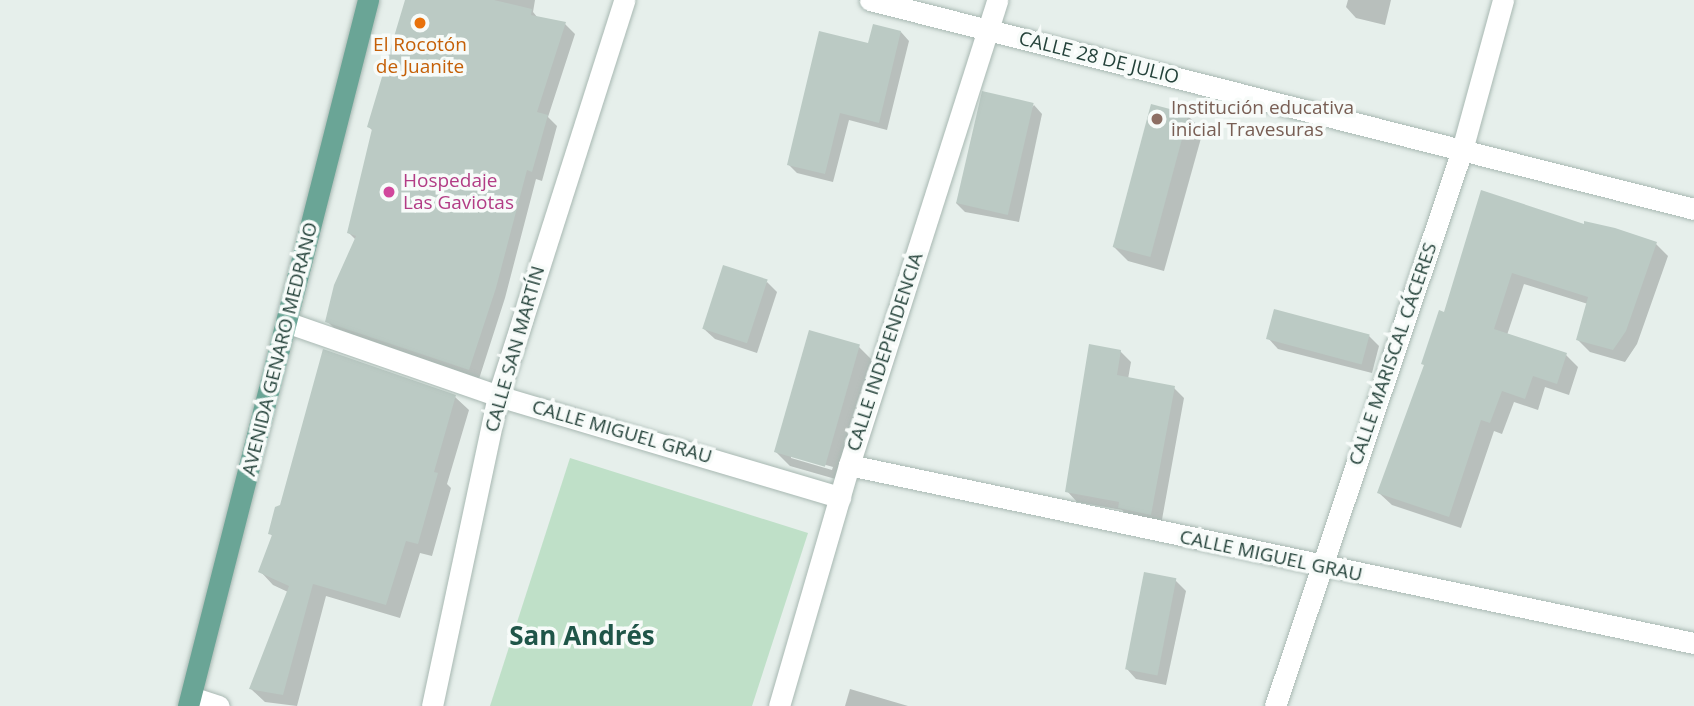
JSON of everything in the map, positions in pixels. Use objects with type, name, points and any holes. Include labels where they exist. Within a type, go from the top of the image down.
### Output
[{"type":"main road","name":"AVENIDA GENARO MEDRANO","points":[[190,701],[368,0]]},
{"type":"street","name":"CALLE SAN MARTÍN","points":[[432,706],[498,396],[624,0]]},
{"type":"street","name":"CALLE 28 DE JULIO","points":[[870,0],[1694,209]]},
{"type":"street","name":"CALLE INDEPENDENCIA","points":[[779,706],[839,497],[997,0]]},
{"type":"street","name":"CALLE MARISCAL CÁCERES","points":[[1275,706],[1462,150],[1503,0]]},
{"type":"street","name":"CALLE MIGUEL GRAU","points":[[286,323],[498,396],[839,497]]},
{"type":"street","name":"CALLE MIGUEL GRAU","points":[[849,465],[1322,567],[1694,643]]},
{"type":"street","points":[[190,701],[219,706]]},
{"type":"green space","points":[[570,458],[808,533],[752,706],[490,706]]},
{"type":"building","points":[[405,0],[494,0],[532,9],[531,15],[566,22],[537,112],[548,115],[532,172],[527,170],[496,288],[469,370],[325,322],[334,285],[356,236],[347,233],[372,129],[367,127]]},
{"type":"building","points":[[873,24],[901,31],[879,123],[840,113],[825,174],[787,165],[819,31],[868,43]]},
{"type":"building","points":[[982,91],[1034,103],[1008,215],[956,203]]},
{"type":"building","points":[[1151,104],[1189,114],[1150,257],[1113,247]]},
{"type":"building","points":[[1481,190],[1584,224],[1584,221],[1615,228],[1657,242],[1626,331],[1613,350],[1576,340],[1588,297],[1512,273],[1494,329],[1567,353],[1557,384],[1533,376],[1525,399],[1502,391],[1490,423],[1481,420],[1449,517],[1377,493],[1424,365],[1421,364],[1439,310],[1444,312]]},
{"type":"building","points":[[723,265],[768,280],[747,343],[702,329]]},
{"type":"building","points":[[1274,309],[1370,335],[1362,365],[1266,339]]},
{"type":"building","points":[[809,330],[860,345],[825,467],[774,452]]},
{"type":"building","points":[[1089,344],[1121,350],[1117,375],[1175,386],[1151,515],[1118,508],[1119,502],[1065,492]]},
{"type":"building","points":[[323,349],[456,395],[434,472],[438,473],[418,544],[406,541],[386,605],[313,584],[283,695],[249,689],[289,586],[258,572],[272,535],[268,534],[275,507],[280,505]]},
{"type":"building","points":[[1144,572],[1176,578],[1158,675],[1125,669]]},
{"type":"place","name":"El Rocotón de Juanite","points":[[420,23]]},
{"type":"place","name":"Institución educativa inicial Travesuras","points":[[1157,119]]},
{"type":"place","name":"Hospedaje Las Gaviotas","points":[[389,192]]},
{"type":"district","name":"San Andrés","points":[[582,636]]}]
